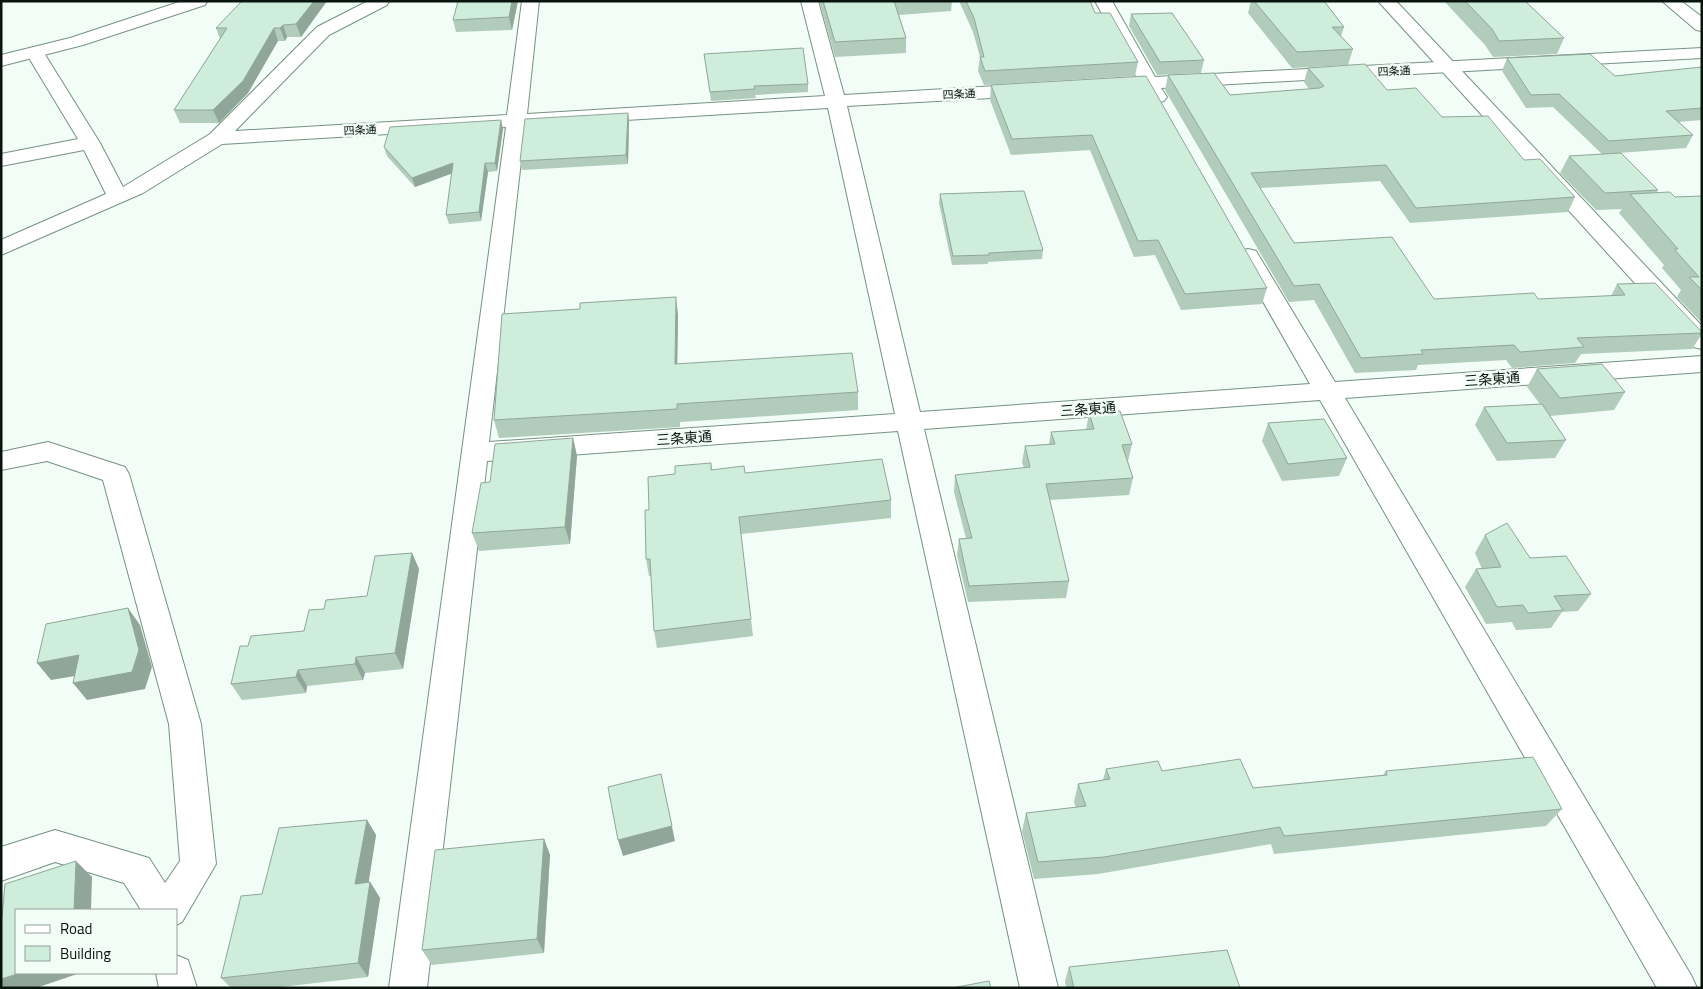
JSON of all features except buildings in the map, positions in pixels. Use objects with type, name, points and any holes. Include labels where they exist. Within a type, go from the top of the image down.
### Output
[{"type":"street","points":[[1,60],[34,53],[130,25],[200,1]]},
{"type":"street","points":[[1,248],[136,189],[217,138],[323,30],[381,1]]},
{"type":"street","points":[[408,988],[531,1]]},
{"type":"street","points":[[809,1],[836,101],[1039,988]]},
{"type":"street","points":[[1103,1],[1168,117]]},
{"type":"street","points":[[1386,1],[1702,340]]},
{"type":"street","points":[[1670,1],[1702,26]]},
{"type":"street","points":[[34,53],[90,143],[118,197]]},
{"type":"street","name":"四条通","points":[[1090,86],[1702,53]]},
{"type":"street","name":"四条通","points":[[217,138],[1051,88]]},
{"type":"street","points":[[1,160],[90,143]]},
{"type":"street","points":[[1237,237],[1678,988]]},
{"type":"street","name":"三条東通","points":[[474,453],[1702,364]]},
{"type":"street","points":[[2,460],[48,451],[116,474],[185,724],[198,864],[170,909]]},
{"type":"street","points":[[1,864],[55,846],[136,870],[161,909]]},
{"type":"street","points":[[175,974],[178,988]]}]
